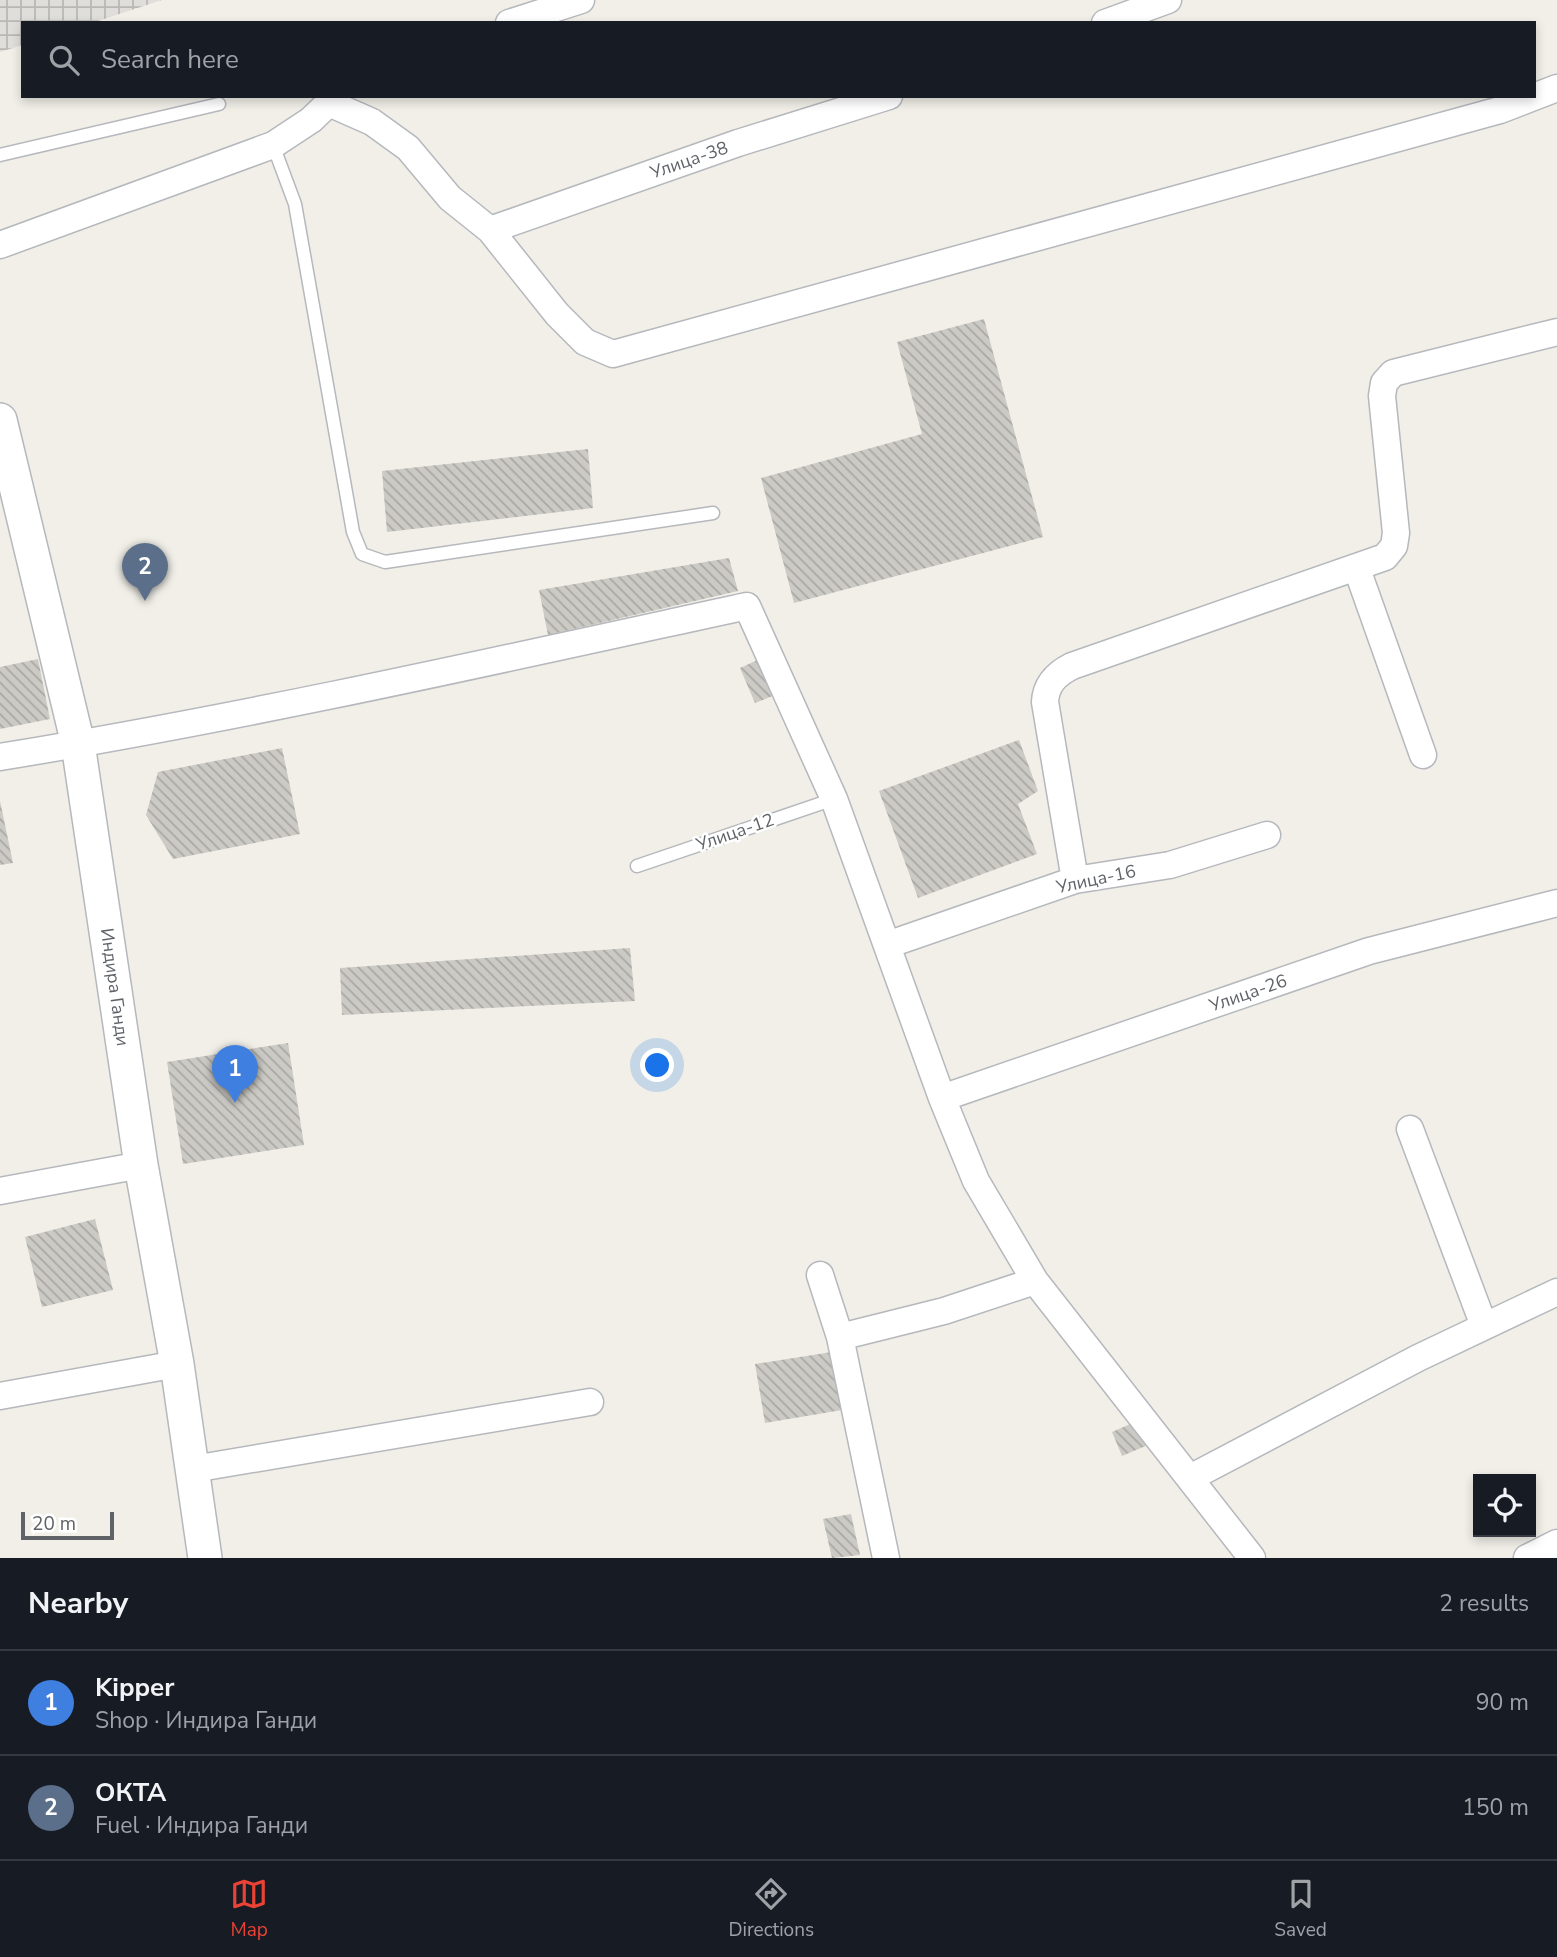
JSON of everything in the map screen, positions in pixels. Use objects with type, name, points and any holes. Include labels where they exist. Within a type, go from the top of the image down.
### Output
[{"type":"street","points":[[515,21],[581,0]]},
{"type":"street","points":[[1110,21],[1168,0]]},
{"type":"street","points":[[1536,96],[1557,88]]},
{"type":"street","name":"Улица-38","points":[[490,230],[738,143],[883,98]]},
{"type":"street","points":[[0,245],[273,145],[312,120],[332,100],[372,122],[408,148],[450,198],[490,230],[584,342],[613,354],[1500,110],[1531,98]]},
{"type":"street","points":[[1075,880],[1045,702],[1045,691],[1059,672],[1385,557],[1394,546],[1396,533],[1381,396],[1384,383],[1393,373],[1557,332]]},
{"type":"street","name":"Индира Ганди","points":[[0,420],[78,744],[141,1165],[177,1364],[205,1558]]},
{"type":"street","points":[[1357,569],[1423,755]]},
{"type":"street","points":[[0,757],[451,670],[747,606],[834,799],[942,1098],[976,1181],[1035,1281],[1252,1558]]},
{"type":"street","name":"Улица-16","points":[[887,945],[1075,880],[1170,864],[1267,835]]},
{"type":"street","name":"Улица-26","points":[[942,1098],[1369,951],[1557,903]]},
{"type":"street","points":[[1410,1129],[1484,1326]]},
{"type":"street","points":[[0,1191],[141,1165]]},
{"type":"street","points":[[820,1275],[840,1337],[886,1558]]},
{"type":"street","points":[[840,1337],[944,1311],[1035,1281]]},
{"type":"street","points":[[1190,1478],[1484,1326],[1557,1292]]},
{"type":"street","points":[[0,1396],[177,1364]]},
{"type":"street","points":[[193,1469],[590,1402]]},
{"type":"street","points":[[1527,1558],[1557,1542]]},
{"type":"lane","points":[[0,155],[219,104]]},
{"type":"lane","points":[[273,145],[295,204],[353,532],[362,554],[385,562],[713,513]]},
{"type":"lane","name":"Улица-12","points":[[637,866],[834,799]]},
{"type":"shaded area","points":[[0,0],[162,0],[98,21],[21,21],[21,46],[0,52]]},
{"type":"building","points":[[984,319],[1043,537],[794,603],[761,478],[922,434],[897,342]]},
{"type":"building","points":[[588,449],[593,508],[387,532],[382,471]]},
{"type":"building","points":[[729,558],[738,591],[548,635],[539,590]]},
{"type":"building","points":[[764,657],[780,693],[755,703],[740,668]]},
{"type":"building","points":[[38,659],[50,719],[0,729],[0,667]]},
{"type":"building","points":[[1019,740],[1038,791],[1018,804],[1037,854],[918,898],[879,791]]},
{"type":"building","points":[[282,748],[300,834],[173,859],[146,815],[158,772]]},
{"type":"building","points":[[0,801],[13,863],[0,865]]},
{"type":"building","points":[[630,948],[635,1001],[342,1015],[340,968]]},
{"type":"building","points":[[288,1043],[304,1145],[183,1164],[167,1062]]},
{"type":"building","points":[[95,1219],[113,1290],[42,1307],[25,1237]]},
{"type":"building","points":[[838,1351],[848,1409],[765,1423],[755,1364]]},
{"type":"building","points":[[1137,1421],[1148,1445],[1122,1456],[1112,1432]]},
{"type":"building","points":[[851,1514],[860,1555],[832,1558],[823,1519]]},
{"type":"place","name":"ОКТА","points":[[145,601]]},
{"type":"place","name":"Kipper","points":[[235,1103]]}]
